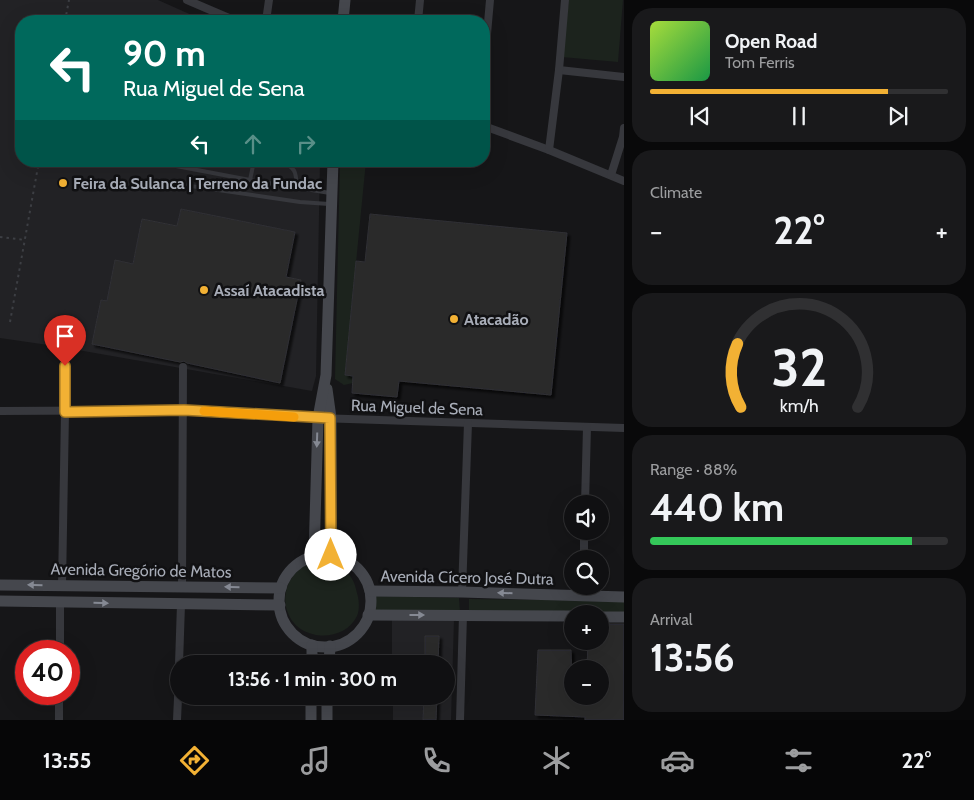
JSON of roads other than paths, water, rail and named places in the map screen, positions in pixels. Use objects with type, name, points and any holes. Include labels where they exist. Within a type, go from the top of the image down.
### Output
[{"type":"street","points":[[188,0],[205,4],[225,15]]},
{"type":"street","points":[[267,15],[270,0]]},
{"type":"street","points":[[344,15],[345,0]]},
{"type":"street","points":[[419,15],[420,0]]},
{"type":"street","points":[[489,15],[490,0]]},
{"type":"street","points":[[550,150],[565,0]]},
{"type":"street","points":[[559,70],[624,77]]},
{"type":"street","points":[[490,128],[550,150],[624,181]]},
{"type":"street","points":[[611,175],[624,137],[624,128]]},
{"type":"street","points":[[331,555],[330,418],[326,374],[333,167]]},
{"type":"street","points":[[62,586],[65,351]]},
{"type":"street","points":[[182,586],[184,367]]},
{"type":"street","points":[[314,556],[318,418],[326,374]]},
{"type":"street","name":"Rua Miguel de Sena","points":[[0,412],[184,410],[318,418],[624,428]]},
{"type":"street","points":[[462,592],[468,423]]},
{"type":"street","points":[[585,495],[587,427]]},
{"type":"street","points":[[331,555],[345,559],[356,567],[365,578],[370,591],[371,602],[364,626],[355,636],[344,643],[330,646],[312,645],[300,639],[289,629],[282,617],[280,605],[281,588],[288,574],[300,562],[314,556],[331,555]]},
{"type":"street","name":"Avenida Gregório de Matos","points":[[0,585],[281,588]]},
{"type":"street","name":"Avenida Cícero José Dutra","points":[[370,591],[539,595],[564,593]]},
{"type":"street","points":[[538,616],[539,595]]},
{"type":"street","name":"Avenida Cícero José Dutra","points":[[608,595],[624,597]]},
{"type":"street","name":"Avenida Gregório de Matos","points":[[0,601],[280,605]]},
{"type":"street","points":[[60,602],[60,640]]},
{"type":"street","points":[[179,655],[182,604]]},
{"type":"street","points":[[368,615],[564,616]]},
{"type":"street","points":[[460,720],[462,615]]},
{"type":"street","points":[[609,617],[624,617]]},
{"type":"street","points":[[312,645],[312,655]]},
{"type":"street","points":[[330,646],[330,655]]},
{"type":"street","points":[[59,705],[59,720]]},
{"type":"street","points":[[177,720],[178,705]]},
{"type":"street","points":[[311,705],[311,720]]},
{"type":"street","points":[[327,705],[327,720]]},
{"type":"lane","points":[[181,167],[297,188],[332,199]]},
{"type":"lane","points":[[250,180],[253,167]]},
{"type":"lane","points":[[291,167],[296,174],[297,188]]},
{"type":"lane","points":[[170,183],[300,202],[332,199]]},
{"type":"place","name":"Feira da Sulanca | Terreno da Fundac","points":[[63,183]]},
{"type":"place","name":"Assaí Atacadista","points":[[204,290]]},
{"type":"place","name":"Atacadão","points":[[454,319]]}]
